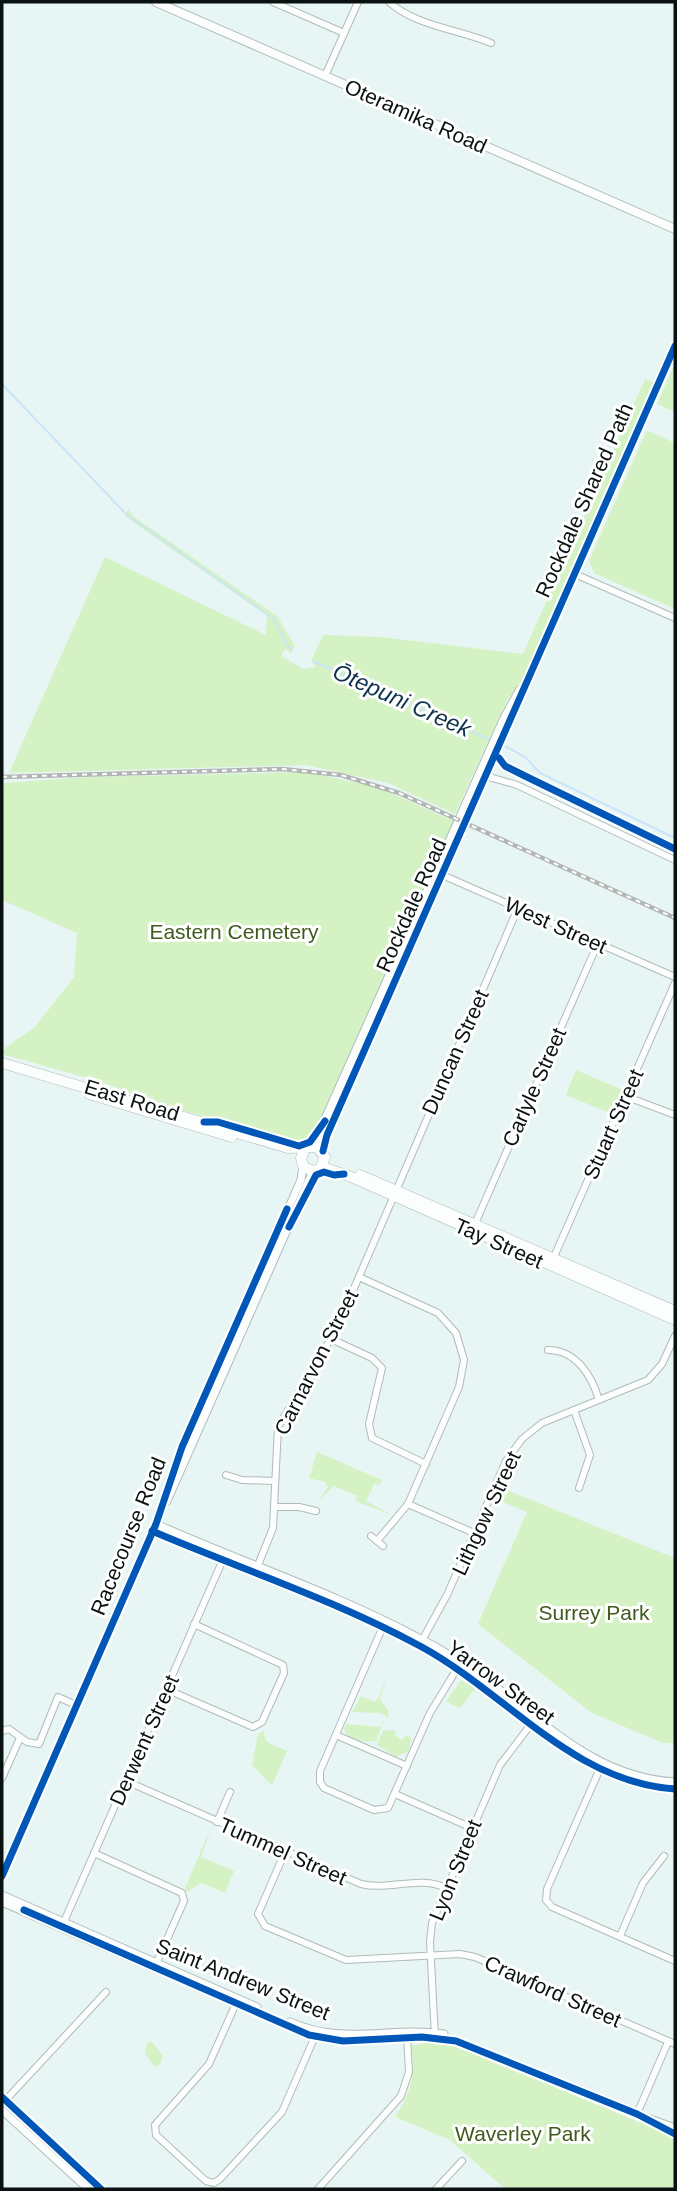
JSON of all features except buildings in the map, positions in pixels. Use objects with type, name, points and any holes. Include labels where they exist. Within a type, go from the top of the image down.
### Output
[{"type":"highway","name":"East Road","points":[[2,1063],[288,1149],[313,1159]]},
{"type":"highway","name":"Tay Street","points":[[313,1159],[675,1311]]},
{"type":"highway","name":"Tay Street","points":[[552,1261],[675,1320]]},
{"type":"main road","name":"Oteramika Road","points":[[156,2],[675,229]]},
{"type":"main road","name":"Rockdale Road","points":[[313,1159],[498,742],[532,673],[675,346]]},
{"type":"street","points":[[273,2],[344,33]]},
{"type":"street","points":[[325,76],[358,2]]},
{"type":"street","points":[[389,2],[410,18],[462,31],[491,43]]},
{"type":"street","points":[[575,574],[675,618]]},
{"type":"street","points":[[483,776],[517,785],[675,860]]},
{"type":"street","name":"West Street","points":[[440,874],[675,980]]},
{"type":"street","name":"Duncan Street","points":[[395,1192],[519,908]]},
{"type":"street","name":"Carlyle Street","points":[[473,1227],[598,943]]},
{"type":"street","name":"Stuart Street","points":[[552,1261],[675,980]]},
{"type":"street","points":[[625,1096],[675,1115]]},
{"type":"street","name":"Racecourse Road","points":[[3,1871],[154,1527],[301,1180],[313,1159]]},
{"type":"street","name":"Carnarvon Street","points":[[256,1570],[273,1531],[278,1427],[331,1339],[395,1192]]},
{"type":"street","points":[[359,1277],[439,1313],[453,1328],[464,1360],[461,1383],[408,1504],[374,1538],[383,1546]]},
{"type":"street","name":"Lithgow Street","points":[[421,1643],[503,1468],[517,1444],[542,1423],[652,1376],[662,1364],[675,1336]]},
{"type":"street","points":[[331,1339],[372,1358],[382,1368],[368,1427],[372,1438],[425,1464]]},
{"type":"street","points":[[548,1350],[556,1350],[578,1363],[589,1375],[600,1400]]},
{"type":"street","points":[[574,1410],[590,1455],[579,1488]]},
{"type":"street","points":[[226,1475],[242,1480],[275,1481]]},
{"type":"street","points":[[408,1504],[474,1533]]},
{"type":"street","points":[[274,1507],[299,1507],[316,1511]]},
{"type":"street","name":"Yarrow Street","points":[[154,1527],[421,1643],[459,1665],[533,1721],[561,1748],[637,1784],[675,1789]]},
{"type":"street","name":"Derwent Street","points":[[63,1925],[224,1557]]},
{"type":"street","points":[[166,1689],[253,1727],[260,1724],[284,1673],[283,1665],[194,1624]]},
{"type":"street","points":[[384,1625],[319,1775],[324,1787],[378,1811],[388,1808],[430,1713],[459,1665]]},
{"type":"street","points":[[2,1731],[9,1729],[32,1744],[41,1742],[58,1698],[76,1705]]},
{"type":"street","name":"Lyon Street","points":[[436,2035],[430,1956],[432,1923],[503,1760],[533,1721]]},
{"type":"street","points":[[336,1735],[407,1766]]},
{"type":"street","points":[[2,1778],[20,1738]]},
{"type":"street","points":[[601,1767],[547,1889],[546,1900],[552,1907],[675,1961]]},
{"type":"street","name":"Yarrow Street","points":[[601,1767],[637,1777],[675,1782]]},
{"type":"street","name":"Tummel Street","points":[[126,1781],[366,1886],[432,1883],[446,1888]]},
{"type":"street","points":[[217,1822],[230,1792]]},
{"type":"street","points":[[395,1794],[472,1828]]},
{"type":"street","name":"Crawford Street","points":[[285,1852],[260,1910],[262,1924],[340,1959],[361,1961],[460,1954],[475,1957],[672,2043]]},
{"type":"street","points":[[94,1853],[182,1893],[184,1901],[156,1965]]},
{"type":"street","points":[[620,1936],[643,1883],[664,1856]]},
{"type":"street","name":"Saint Andrew Street","points":[[2,1895],[63,1925]]},
{"type":"street","name":"Saint Andrew Street","points":[[2,1902],[63,1925],[316,2034],[343,2041],[436,2035],[476,2048],[586,2093],[675,2133]]},
{"type":"street","points":[[88,2189],[66,2163],[3,2103],[106,1992]]},
{"type":"street","points":[[237,2001],[209,2064],[155,2125],[156,2135],[205,2181],[214,2183],[220,2179],[282,2112],[316,2034]]},
{"type":"street","points":[[318,2189],[401,2096],[409,2072],[407,2035]]},
{"type":"street","points":[[637,2114],[672,2043]]},
{"type":"street","name":"Saint Andrew Street","points":[[645,2118],[675,2128]]},
{"type":"street","points":[[436,2189],[462,2161]]},
{"type":"street","points":[[66,2163],[101,2189]]},
{"type":"green space","points":[[675,363],[675,412],[657,404]]},
{"type":"green space","points":[[645,379],[654,383],[534,657],[523,679],[507,700],[455,814],[388,783],[306,765],[9,773],[105,557],[266,635],[267,616],[125,516],[128,509],[133,516],[277,616],[295,646],[291,653],[285,649],[281,656],[304,669],[316,667],[311,661],[323,635],[381,637],[523,654]]},
{"type":"green space","points":[[646,432],[675,443],[675,609],[594,573],[589,561]]},
{"type":"green space","name":"Eastern Cemetery","points":[[305,772],[377,787],[454,821],[317,1131],[309,1142],[296,1143],[155,1102],[152,1097],[141,1097],[101,1082],[2,1054],[5,1048],[35,1027],[74,977],[77,933],[2,900],[4,783],[89,777]]},
{"type":"green space","points":[[576,1070],[625,1091],[614,1115],[566,1095]]},
{"type":"green space","points":[[317,1452],[382,1480],[379,1485],[374,1484],[366,1501],[392,1515],[355,1501],[357,1496],[334,1486],[317,1503],[328,1487],[325,1482],[309,1478]]},
{"type":"green space","name":"Surrey Park","points":[[496,1486],[675,1558],[675,1743],[663,1743],[592,1713],[478,1624],[527,1512],[491,1497]]},
{"type":"green space","points":[[388,1673],[380,1699],[388,1710],[389,1718],[380,1713],[352,1712],[361,1696],[374,1702],[378,1699]]},
{"type":"green space","points":[[461,1680],[475,1689],[460,1708],[446,1702]]},
{"type":"green space","points":[[384,1721],[376,1741],[354,1739],[344,1730],[346,1724],[380,1727]]},
{"type":"green space","points":[[383,1730],[396,1731],[395,1735],[402,1740],[406,1735],[411,1738],[409,1751],[396,1757],[377,1745]]},
{"type":"green space","points":[[263,1731],[267,1742],[287,1751],[272,1786],[252,1765],[258,1734]]},
{"type":"green space","points":[[212,1825],[201,1857],[234,1871],[225,1893],[201,1883],[187,1892],[185,1888]]},
{"type":"green space","name":"Waverley Park","points":[[439,2040],[675,2137],[675,2189],[505,2189],[450,2140],[395,2117],[405,2100],[413,2075],[411,2046]]},
{"type":"green space","points":[[151,2041],[163,2056],[160,2064],[155,2067],[145,2053],[146,2045]]},
{"type":"waterway","name":"Ōtepuni Creek","points":[[2,384],[126,514],[274,619],[292,650]]},
{"type":"waterway","name":"Ōtepuni Creek","points":[[313,661],[491,740]]},
{"type":"waterway","name":"Ōtepuni Creek","points":[[503,745],[525,757],[540,773],[675,838]]},
{"type":"railway","points":[[2,777],[282,769],[341,775],[399,793],[675,918]]},
{"type":"cycle path","name":"Rockdale Shared Path","points":[[323,1151],[327,1135],[675,346]]},
{"type":"cycle path","points":[[499,758],[505,766],[675,849]]},
{"type":"cycle path","points":[[204,1122],[218,1122],[299,1146],[310,1142],[325,1121]]},
{"type":"cycle path","points":[[289,1227],[316,1175],[324,1172],[344,1174]]},
{"type":"cycle path","points":[[2,1876],[156,1524],[182,1447],[287,1209]]},
{"type":"cycle path","points":[[152,1531],[388,1629],[452,1665],[541,1733],[572,1753],[604,1770],[638,1783],[675,1789]]},
{"type":"cycle path","points":[[24,1910],[309,2035],[343,2041],[422,2037],[456,2041],[637,2114],[675,2134]]},
{"type":"cycle path","points":[[2,2097],[101,2189]]}]
